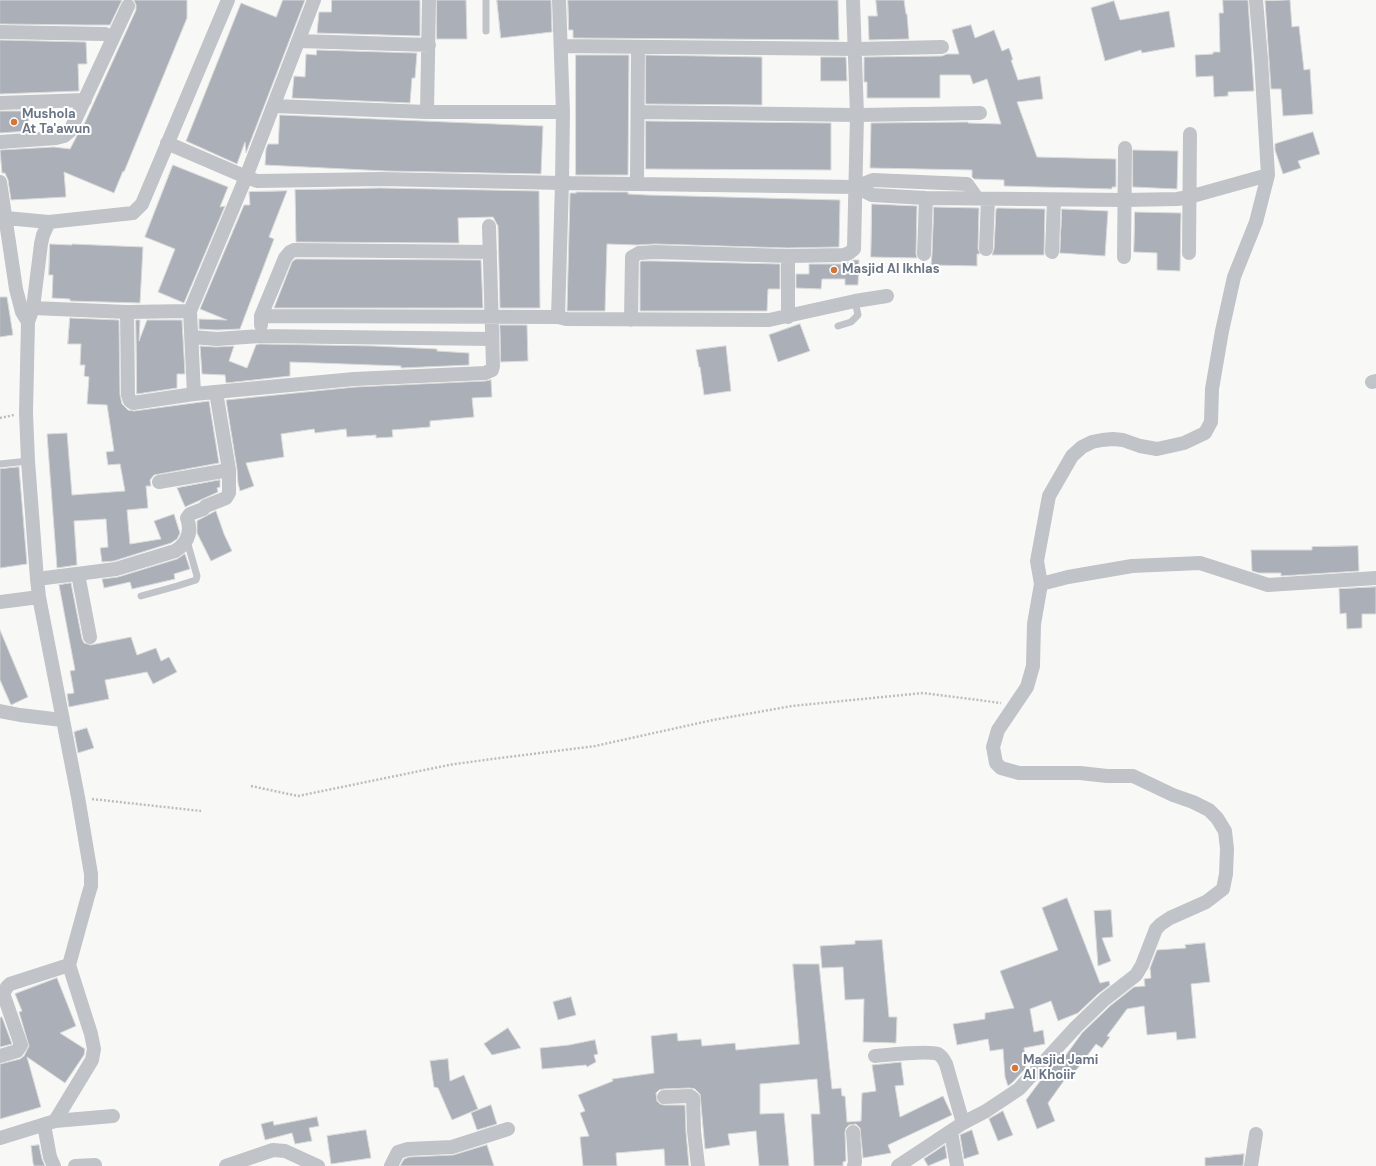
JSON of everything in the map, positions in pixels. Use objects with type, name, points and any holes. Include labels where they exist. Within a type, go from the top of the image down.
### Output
[{"type":"street","points":[[6,218],[49,222],[133,213],[142,204],[228,0]]},
{"type":"street","points":[[194,394],[190,311],[246,177],[314,0]]},
{"type":"street","points":[[428,112],[429,0]]},
{"type":"street","points":[[558,317],[563,112],[559,0]]},
{"type":"street","points":[[631,320],[632,257],[635,255],[650,252],[788,256],[844,255],[854,249],[858,115],[853,0]]},
{"type":"street","points":[[898,1166],[963,1123],[986,1111],[1019,1089],[1076,1027],[1104,1000],[1136,975],[1142,965],[1156,929],[1161,924],[1170,918],[1201,905],[1223,889],[1226,874],[1227,849],[1225,831],[1217,818],[1208,810],[1133,776],[1107,776],[1080,773],[1019,773],[1000,768],[996,763],[994,747],[998,730],[1027,687],[1033,666],[1034,624],[1041,584],[1038,560],[1049,496],[1072,456],[1082,447],[1092,442],[1113,439],[1157,449],[1184,443],[1205,433],[1210,422],[1213,382],[1234,277],[1256,222],[1268,175],[1256,0]]},
{"type":"street","points":[[0,142],[56,138],[64,136],[70,132],[128,6]]},
{"type":"street","points":[[0,32],[105,34],[113,38]]},
{"type":"street","points":[[298,41],[429,45]]},
{"type":"street","points":[[561,46],[638,48],[942,48]]},
{"type":"street","points":[[637,184],[638,48]]},
{"type":"street","points":[[0,103],[85,100]]},
{"type":"street","points":[[274,106],[428,112],[563,112]]},
{"type":"street","points":[[638,112],[858,115],[980,114]]},
{"type":"street","points":[[1189,253],[1190,134]]},
{"type":"street","points":[[168,143],[258,181],[381,179],[562,184],[856,186],[873,180],[967,184],[983,199],[986,249]]},
{"type":"street","points":[[1124,257],[1125,148]]},
{"type":"street","points":[[856,186],[872,195],[926,198],[1054,200],[1177,199],[1268,175]]},
{"type":"street","points":[[0,182],[16,289],[22,312],[28,322]]},
{"type":"street","points":[[924,254],[926,198]]},
{"type":"street","points":[[1052,252],[1054,200]]},
{"type":"street","points":[[49,222],[41,244],[33,308],[28,322],[26,414],[28,461],[39,597],[78,797],[91,874],[91,886],[69,964],[91,1034],[94,1050],[92,1060],[49,1123],[50,1157],[54,1166]]},
{"type":"street","points":[[127,312],[128,395],[130,401],[133,403],[194,394],[354,379],[485,373],[492,370],[493,366],[492,339],[489,317],[489,226]]},
{"type":"street","points":[[260,336],[261,316],[285,258],[294,250],[490,252]]},
{"type":"street","points":[[788,256],[788,317]]},
{"type":"street","points":[[261,316],[558,317],[566,319],[631,320],[769,320],[788,317],[855,300],[887,296]]},
{"type":"street","points":[[33,308],[127,312],[190,311]]},
{"type":"street","points":[[467,339],[489,317]]},
{"type":"street","points":[[192,337],[217,339],[260,336],[492,339]]},
{"type":"street","points":[[37,579],[116,569],[175,550],[187,541],[189,523],[187,518],[190,514],[226,498],[229,493],[229,470],[216,392]]},
{"type":"street","points":[[159,482],[229,470]]},
{"type":"street","points":[[1041,584],[1068,577],[1132,566],[1200,563],[1268,586],[1376,578]]},
{"type":"street","points":[[78,574],[90,637]]},
{"type":"street","points":[[0,602],[39,597]]},
{"type":"street","points":[[0,711],[62,720]]},
{"type":"street","points":[[0,1056],[17,1051],[21,1045],[3,993],[6,987],[10,984],[69,964]]},
{"type":"street","points":[[875,1056],[921,1053],[938,1054],[943,1058],[946,1064],[963,1123]]},
{"type":"street","points":[[664,1097],[690,1096],[693,1098],[694,1131],[698,1166]]},
{"type":"street","points":[[0,1138],[49,1123],[113,1116]]},
{"type":"street","points":[[391,1166],[398,1152],[452,1146],[508,1129]]},
{"type":"street","points":[[853,1132],[854,1166]]},
{"type":"street","points":[[951,1132],[957,1166]]},
{"type":"street","points":[[1251,1166],[1256,1134]]},
{"type":"street","points":[[226,1166],[273,1150],[285,1152],[318,1166]]},
{"type":"street","points":[[75,1166],[95,1165]]},
{"type":"lane","points":[[486,0],[486,31]]},
{"type":"lane","points":[[838,326],[851,322],[858,315],[855,300]]},
{"type":"lane","points":[[0,464],[28,461]]},
{"type":"lane","points":[[141,596],[196,580],[197,576],[187,541]]},
{"type":"path","points":[[250,786],[298,796],[454,764],[595,746],[713,720],[792,706],[923,693],[1015,705]]},
{"type":"path","points":[[78,797],[202,811]]},
{"type":"building","points":[[0,0],[122,0],[110,25],[86,25],[0,24]]},
{"type":"building","points":[[134,0],[187,0],[187,18],[114,193],[64,172],[66,197],[11,200],[8,180],[5,173],[2,173],[0,150],[54,147],[70,149],[81,128],[81,131],[136,10]]},
{"type":"building","points":[[283,0],[305,0],[246,153],[245,142],[237,164],[186,141],[241,3],[276,17]]},
{"type":"building","points":[[332,0],[420,0],[420,36],[317,33],[319,12],[331,12]]},
{"type":"building","points":[[437,0],[466,0],[467,39],[437,39]]},
{"type":"building","points":[[497,0],[551,0],[552,32],[501,38]]},
{"type":"building","points":[[568,0],[838,0],[839,40],[573,38],[573,30],[569,30]]},
{"type":"building","points":[[876,0],[904,0],[909,39],[869,40],[868,16],[877,16]]},
{"type":"building","points":[[1223,0],[1248,0],[1254,91],[1228,92],[1228,96],[1214,97],[1213,76],[1196,77],[1195,55],[1220,52],[1219,13],[1223,13]]},
{"type":"building","points":[[1290,0],[1292,27],[1299,26],[1304,70],[1310,69],[1313,114],[1283,116],[1281,89],[1271,89],[1265,1]]},
{"type":"building","points":[[1114,1],[1120,20],[1169,11],[1175,47],[1142,53],[1141,50],[1105,61],[1091,8]]},
{"type":"building","points":[[971,25],[975,38],[994,30],[1002,51],[1009,48],[1013,60],[1011,60],[1018,80],[1040,76],[1043,99],[1017,102],[1037,157],[1116,159],[1116,187],[1112,187],[1112,189],[1004,186],[1004,180],[974,179],[972,177],[972,170],[870,168],[871,123],[968,122],[1001,124],[987,79],[973,84],[970,75],[940,75],[940,98],[867,98],[867,82],[864,82],[864,57],[942,56],[947,54],[959,54],[952,30]]},
{"type":"building","points":[[0,40],[86,42],[87,64],[78,64],[79,91],[0,94]]},
{"type":"building","points":[[317,50],[417,53],[415,78],[412,78],[410,103],[292,98],[294,76],[305,77],[306,54],[316,55]]},
{"type":"building","points":[[576,55],[629,55],[628,175],[576,175]]},
{"type":"building","points":[[646,55],[762,57],[762,105],[646,104]]},
{"type":"building","points":[[821,57],[846,57],[847,81],[821,81]]},
{"type":"building","name":"Mushola At Ta'awun","points":[[0,111],[28,111],[29,131],[0,133]]},
{"type":"building","points":[[280,115],[543,126],[541,174],[386,171],[265,165],[266,149],[268,144],[278,144]]},
{"type":"building","points":[[646,121],[831,123],[831,170],[646,169]]},
{"type":"building","points":[[1313,132],[1320,154],[1298,161],[1301,168],[1283,174],[1275,150],[1275,144]]},
{"type":"building","points":[[1133,150],[1178,151],[1177,189],[1133,187]]},
{"type":"building","points":[[173,165],[228,187],[220,207],[225,206],[184,303],[158,292],[175,249],[145,237]]},
{"type":"building","points":[[381,188],[539,191],[540,308],[500,308],[498,226],[493,217],[458,218],[459,243],[296,242],[295,190]]},
{"type":"building","points":[[287,191],[269,237],[274,239],[240,329],[199,329],[199,319],[227,320],[200,309],[244,205],[250,205],[249,192]]},
{"type":"building","points":[[628,192],[628,194],[647,195],[840,200],[839,247],[788,248],[607,244],[605,311],[567,311],[570,193]]},
{"type":"building","points":[[872,204],[917,206],[917,258],[871,257]]},
{"type":"building","points":[[934,207],[979,208],[978,249],[980,254],[977,254],[977,266],[931,265]]},
{"type":"building","points":[[996,209],[1045,209],[1044,255],[992,255],[994,249]]},
{"type":"building","points":[[1062,209],[1108,211],[1105,256],[1060,253]]},
{"type":"building","points":[[1135,212],[1181,213],[1180,271],[1157,270],[1157,253],[1134,252]]},
{"type":"building","points":[[50,244],[143,247],[140,303],[70,301],[70,299],[52,298],[53,275],[49,275]]},
{"type":"building","points":[[296,259],[481,260],[483,308],[274,308],[292,262]]},
{"type":"building","points":[[854,260],[859,260],[858,285],[845,285],[845,279],[822,279],[821,289],[796,288],[796,274],[809,274],[809,264],[844,264]]},
{"type":"building","points":[[640,262],[780,264],[780,289],[768,289],[767,311],[640,311]]},
{"type":"building","points":[[0,297],[7,297],[13,335],[0,337]]},
{"type":"building","points":[[70,318],[119,320],[120,395],[122,404],[128,410],[134,411],[209,401],[219,463],[154,475],[150,480],[151,486],[146,486],[148,508],[127,510],[130,544],[161,539],[154,521],[174,514],[180,533],[177,539],[171,543],[114,561],[102,562],[100,548],[108,547],[106,519],[74,521],[77,565],[57,568],[47,434],[67,433],[72,495],[125,491],[120,464],[108,465],[106,452],[114,451],[107,405],[87,404],[89,377],[84,376],[85,365],[80,365],[81,344],[68,344]]},
{"type":"building","points":[[136,320],[140,320],[139,341],[147,320],[182,320],[185,374],[177,374],[177,388],[137,394]]},
{"type":"building","points":[[800,324],[810,351],[778,362],[769,335]]},
{"type":"building","points":[[500,325],[527,325],[528,361],[501,362]]},
{"type":"building","points":[[256,345],[374,346],[437,349],[437,351],[469,353],[469,365],[401,368],[401,366],[290,362],[290,376],[226,383],[225,375],[202,374],[200,346],[234,346],[229,361],[247,368]]},
{"type":"building","points":[[726,346],[731,391],[704,395],[696,350]]},
{"type":"building","points":[[491,380],[492,397],[472,398],[474,417],[430,421],[430,427],[392,430],[393,437],[376,438],[376,435],[347,437],[346,429],[315,433],[314,429],[281,434],[284,457],[246,463],[254,486],[240,491],[226,400],[355,387]]},
{"type":"building","points":[[19,467],[27,564],[0,568],[0,469]]},
{"type":"building","points":[[220,480],[220,487],[217,488],[218,492],[185,507],[177,488]]},
{"type":"building","points":[[216,511],[232,551],[211,561],[197,533],[197,521]]},
{"type":"building","points":[[1358,546],[1359,571],[1281,576],[1281,573],[1259,573],[1252,571],[1251,550],[1312,550],[1312,547]]},
{"type":"building","points":[[185,554],[190,569],[174,574],[175,579],[132,589],[130,582],[104,588],[102,579],[118,577],[177,559]]},
{"type":"building","points":[[71,583],[84,643],[91,645],[131,637],[137,655],[156,648],[161,661],[169,657],[177,672],[153,684],[147,672],[105,680],[109,699],[69,707],[67,694],[74,693],[70,671],[75,670],[59,585]]},
{"type":"building","points":[[1376,587],[1376,614],[1362,614],[1362,628],[1347,629],[1346,613],[1340,614],[1339,589]]},
{"type":"building","points":[[0,630],[28,697],[11,705],[0,680]]},
{"type":"building","points":[[87,728],[94,748],[78,753],[74,732]]},
{"type":"building","points":[[1067,898],[1100,983],[1109,981],[1110,985],[1078,1013],[1058,1021],[1051,1001],[1030,1009],[1034,1032],[1043,1030],[1045,1044],[1024,1048],[1026,1068],[1008,1086],[1005,1077],[1003,1049],[990,1051],[988,1039],[957,1045],[953,1024],[985,1019],[985,1013],[1014,1008],[1000,971],[1058,950],[1042,908]]},
{"type":"building","points":[[1111,910],[1113,937],[1102,938],[1111,961],[1098,966],[1094,911]]},
{"type":"building","points":[[882,940],[889,1017],[897,1017],[896,1043],[863,1042],[864,999],[845,1000],[843,967],[822,968],[820,946],[855,944],[855,941]]},
{"type":"building","points":[[1205,943],[1210,982],[1191,984],[1196,1038],[1177,1040],[1176,1032],[1147,1035],[1144,1006],[1127,1009],[1107,1036],[1110,1037],[1102,1048],[1096,1044],[1071,1077],[1068,1075],[1048,1103],[1055,1121],[1037,1129],[1026,1100],[1049,1069],[1060,1057],[1063,1059],[1082,1033],[1110,1006],[1134,987],[1145,986],[1144,979],[1151,978],[1150,968],[1157,950],[1186,948],[1185,945]]},
{"type":"building","points":[[793,964],[819,964],[832,1089],[841,1088],[842,1096],[845,1096],[847,1122],[861,1121],[862,1093],[876,1091],[872,1065],[901,1062],[904,1085],[895,1086],[900,1117],[943,1096],[952,1115],[888,1145],[891,1153],[863,1158],[860,1128],[856,1124],[849,1125],[845,1132],[846,1161],[843,1162],[843,1166],[814,1166],[811,1114],[820,1114],[817,1079],[760,1084],[760,1114],[784,1113],[789,1166],[759,1166],[756,1131],[728,1134],[730,1145],[705,1149],[700,1094],[695,1089],[690,1088],[664,1089],[659,1090],[656,1093],[657,1101],[660,1104],[685,1105],[689,1166],[665,1166],[664,1149],[616,1153],[617,1166],[583,1166],[580,1137],[589,1136],[580,1113],[585,1111],[578,1095],[613,1081],[612,1079],[654,1073],[651,1036],[677,1033],[678,1041],[701,1039],[702,1046],[735,1043],[736,1050],[799,1044]]},
{"type":"building","points":[[57,978],[76,1026],[60,1033],[85,1049],[84,1055],[65,1083],[27,1057],[41,1107],[0,1119],[0,1064],[20,1059],[24,1056],[29,1046],[19,1012],[22,1011],[15,994]]},
{"type":"building","points":[[571,997],[576,1015],[558,1020],[553,1002]]},
{"type":"building","points":[[2,1017],[12,1044],[0,1047],[0,1018]]},
{"type":"building","points":[[508,1028],[521,1048],[492,1055],[484,1044]]},
{"type":"building","points":[[595,1040],[598,1054],[594,1055],[596,1062],[587,1067],[586,1065],[542,1069],[540,1048],[569,1045]]},
{"type":"building","points":[[448,1059],[450,1081],[464,1075],[478,1109],[452,1120],[438,1088],[434,1087],[430,1061]]},
{"type":"building","points":[[491,1105],[497,1124],[477,1130],[471,1113]]},
{"type":"building","points":[[1003,1111],[1013,1135],[998,1141],[989,1119]]},
{"type":"building","points":[[317,1117],[319,1126],[309,1128],[312,1141],[295,1144],[292,1133],[265,1140],[261,1124],[273,1121],[274,1125]]},
{"type":"building","points":[[366,1130],[371,1158],[331,1164],[327,1136]]},
{"type":"building","points":[[972,1130],[979,1154],[964,1159],[960,1135]]},
{"type":"building","points":[[39,1145],[45,1166],[34,1166],[33,1163],[31,1146]]},
{"type":"building","points":[[487,1145],[494,1166],[400,1166],[404,1159],[409,1157],[453,1155]]},
{"type":"building","points":[[945,1145],[947,1158],[928,1166],[924,1159]]},
{"type":"building","points":[[1244,1154],[1243,1166],[1205,1166],[1205,1158]]},
{"type":"place","name":"Mushola At Ta'awun","points":[[14,122]]},
{"type":"place","name":"Masjid Al Ikhlas","points":[[834,270]]},
{"type":"place","name":"Masjid Jami Al Khoiir","points":[[1015,1068]]}]
